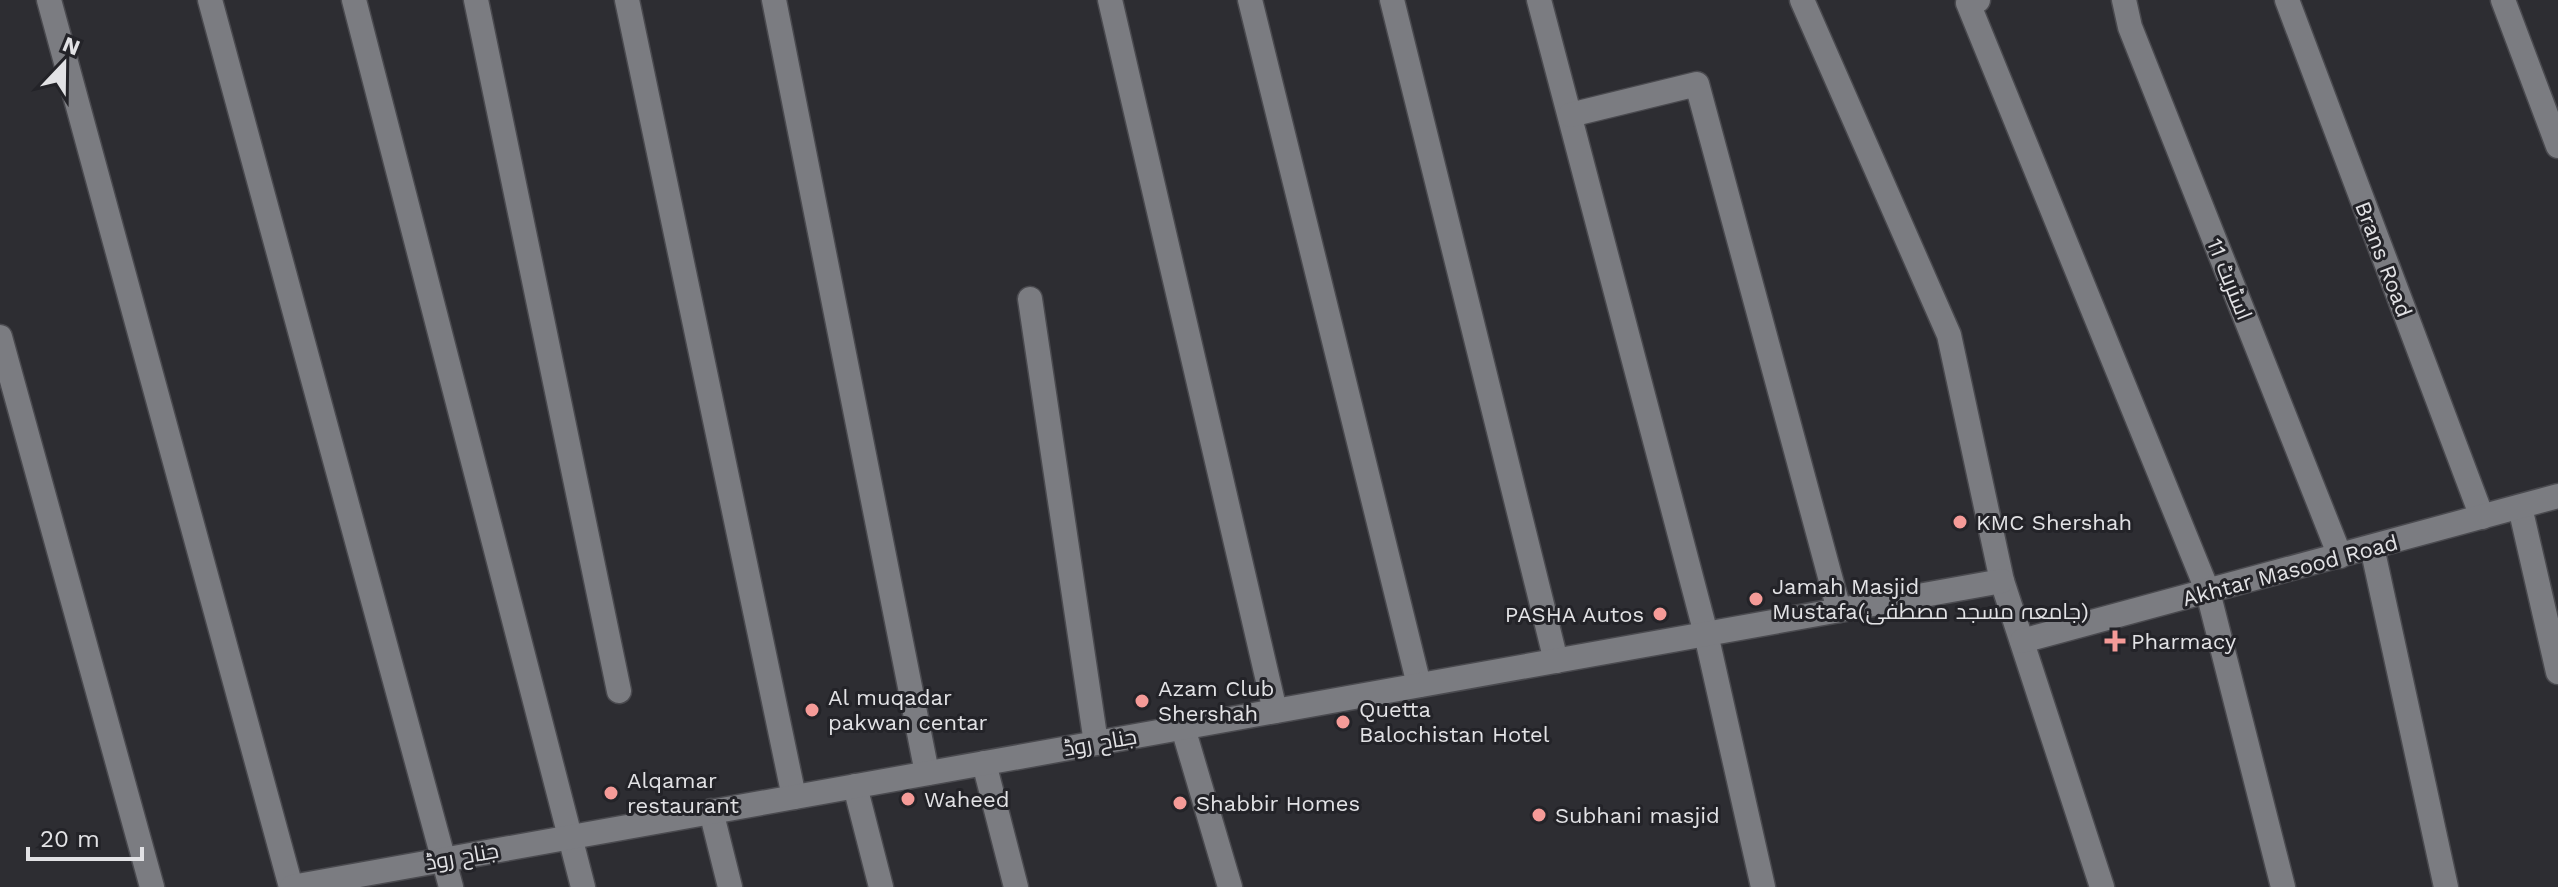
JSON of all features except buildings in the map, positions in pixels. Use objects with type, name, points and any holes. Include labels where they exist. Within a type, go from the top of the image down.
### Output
[{"type":"street","points":[[49,0],[291,887]]},
{"type":"street","points":[[210,0],[451,887]]},
{"type":"street","points":[[354,0],[583,887]]},
{"type":"street","points":[[476,0],[619,691]]},
{"type":"street","points":[[627,0],[794,797]]},
{"type":"street","points":[[774,0],[927,773]]},
{"type":"street","points":[[1110,0],[1275,711]]},
{"type":"street","points":[[1250,0],[1419,685]]},
{"type":"street","points":[[1392,0],[1556,661]]},
{"type":"street","points":[[1539,0],[1706,634],[1763,887]]},
{"type":"street","points":[[1802,0],[1949,335],[2002,581],[2102,887]]},
{"type":"street","points":[[1978,0],[1968,3],[2208,592],[2283,887]]},
{"type":"street","name":"اسٹریٹ 11","points":[[2124,0],[2130,27],[2340,556]]},
{"type":"street","name":"Brans Road","points":[[2287,0],[2482,517]]},
{"type":"street","points":[[2503,0],[2558,146]]},
{"type":"street","points":[[1570,115],[1697,84],[1839,610]]},
{"type":"street","points":[[1030,299],[1096,743]]},
{"type":"street","points":[[0,337],[152,887]]},
{"type":"street","name":"Akhtar Masood Road","points":[[2022,641],[2558,496]]},
{"type":"street","points":[[2520,507],[2558,672]]},
{"type":"street","points":[[2372,547],[2446,887]]},
{"type":"street","name":"جناح روڈ","points":[[291,887],[2002,581]]},
{"type":"street","points":[[1183,728],[1230,887]]},
{"type":"street","points":[[984,763],[1016,887]]},
{"type":"street","points":[[855,786],[881,887]]},
{"type":"street","points":[[711,811],[730,887]]},
{"type":"place","name":"KMC Shershah","points":[[1960,522]]},
{"type":"place","name":"Jamah Masjid Mustafa(جامعہ مسجد مصطفیٰ)","points":[[1756,599]]},
{"type":"place","name":"PASHA Autos","points":[[1660,614]]},
{"type":"place","name":"Pharmacy","points":[[2115,641]]},
{"type":"place","name":"Azam Club Shershah","points":[[1142,701]]},
{"type":"place","name":"Al muqadar pakwan centar","points":[[812,710]]},
{"type":"place","name":"Quetta Balochistan Hotel","points":[[1343,722]]},
{"type":"place","name":"Alqamar restaurant","points":[[611,793]]},
{"type":"place","name":"Waheed","points":[[908,799]]},
{"type":"place","name":"Shabbir Homes","points":[[1180,803]]},
{"type":"place","name":"Subhani masjid","points":[[1539,815]]}]
